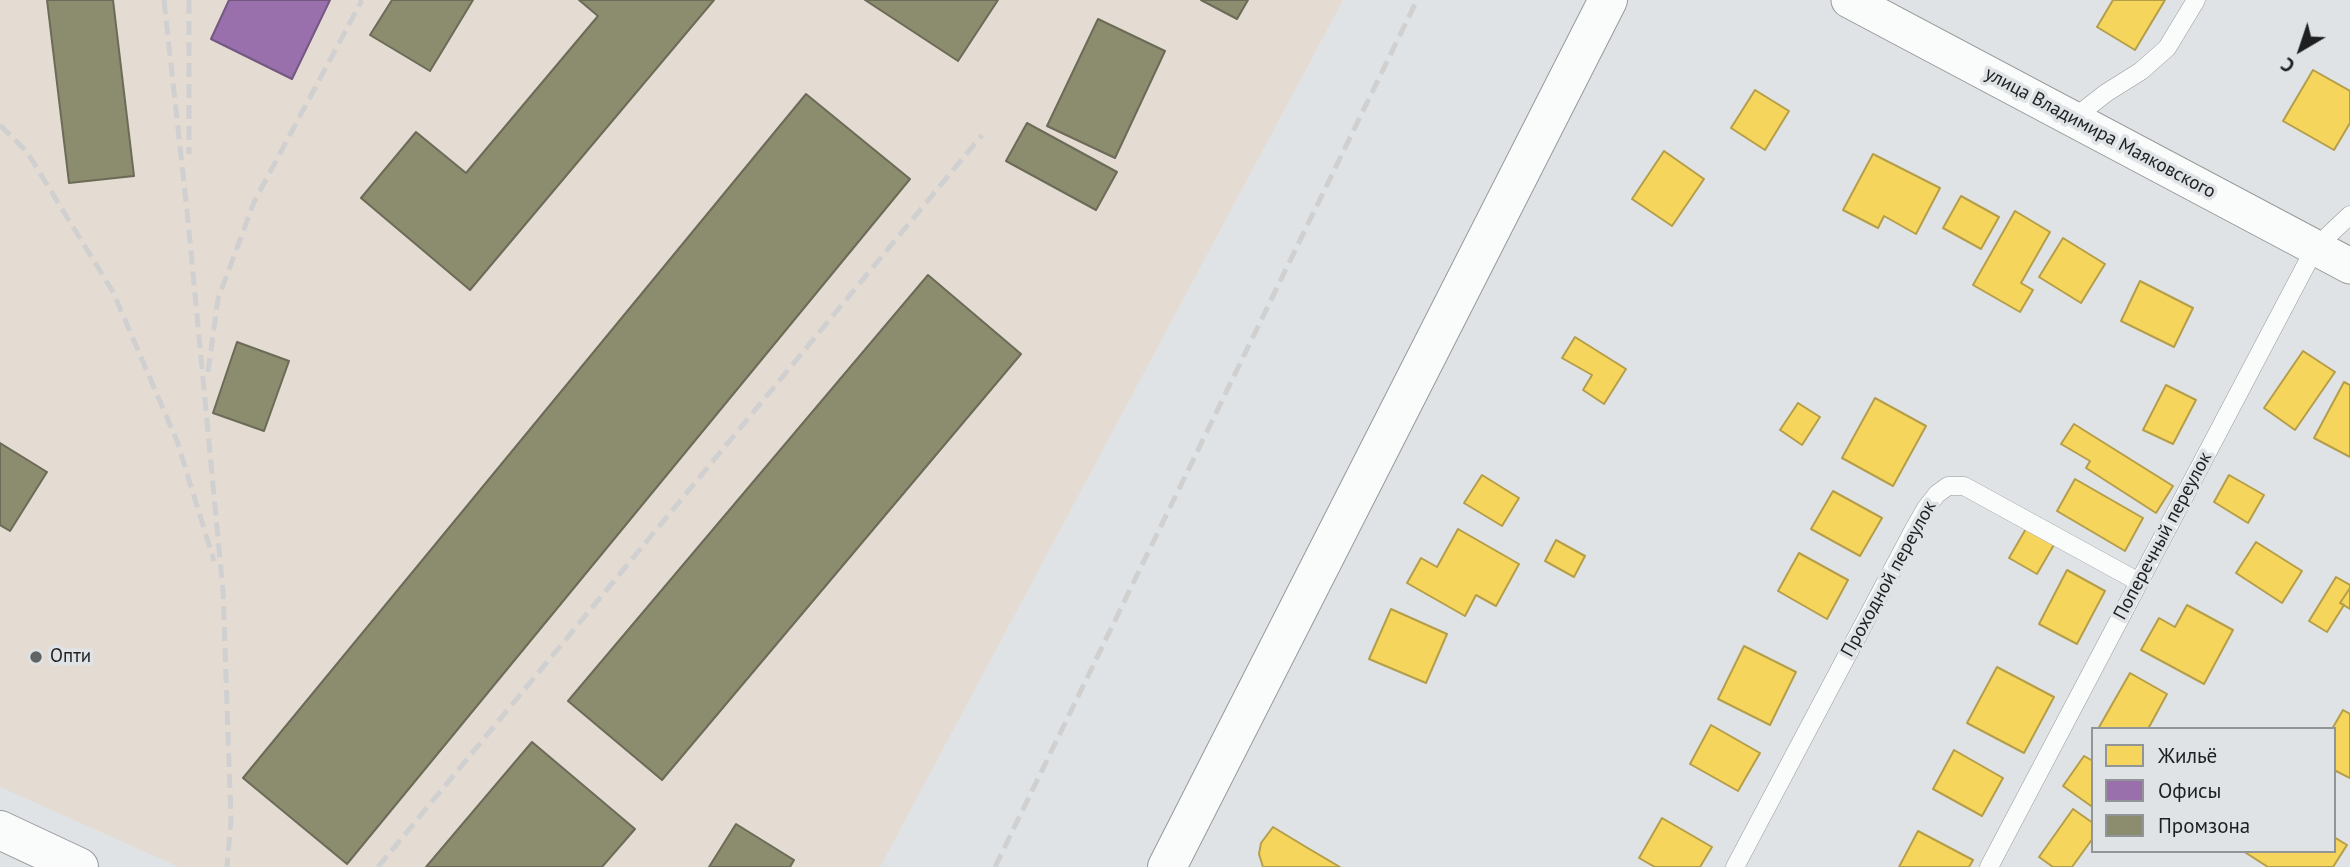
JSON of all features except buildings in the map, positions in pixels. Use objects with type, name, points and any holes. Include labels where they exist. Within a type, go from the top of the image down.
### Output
[{"type":"main road","points":[[1167,867],[1608,0]]},
{"type":"main road","points":[[0,830],[79,867]]},
{"type":"street","name":"улица Владимира Маяковского","points":[[1849,0],[2350,266]]},
{"type":"lane","points":[[2074,118],[2141,71],[2167,48],[2196,0]]},
{"type":"lane","name":"Поперечный переулок","points":[[1989,867],[2315,248],[2350,215]]},
{"type":"lane","name":"Проходной переулок","points":[[1735,867],[1913,531],[1926,508],[1937,494],[1948,486],[1964,486],[2139,582]]},
{"type":"shaded area","points":[[0,0],[1343,0],[880,867],[179,867],[0,787]]},
{"type":"railway","points":[[164,0],[223,591],[231,820],[227,867]]},
{"type":"railway","points":[[189,0],[189,154]]},
{"type":"railway","points":[[208,372],[218,299],[254,202],[362,0]]},
{"type":"railway","points":[[995,867],[1417,0]]},
{"type":"railway","points":[[0,125],[27,152],[113,292],[177,441],[214,561]]},
{"type":"railway","points":[[378,867],[982,135]]},
{"type":"place","name":"Опти","points":[[36,657]]}]
